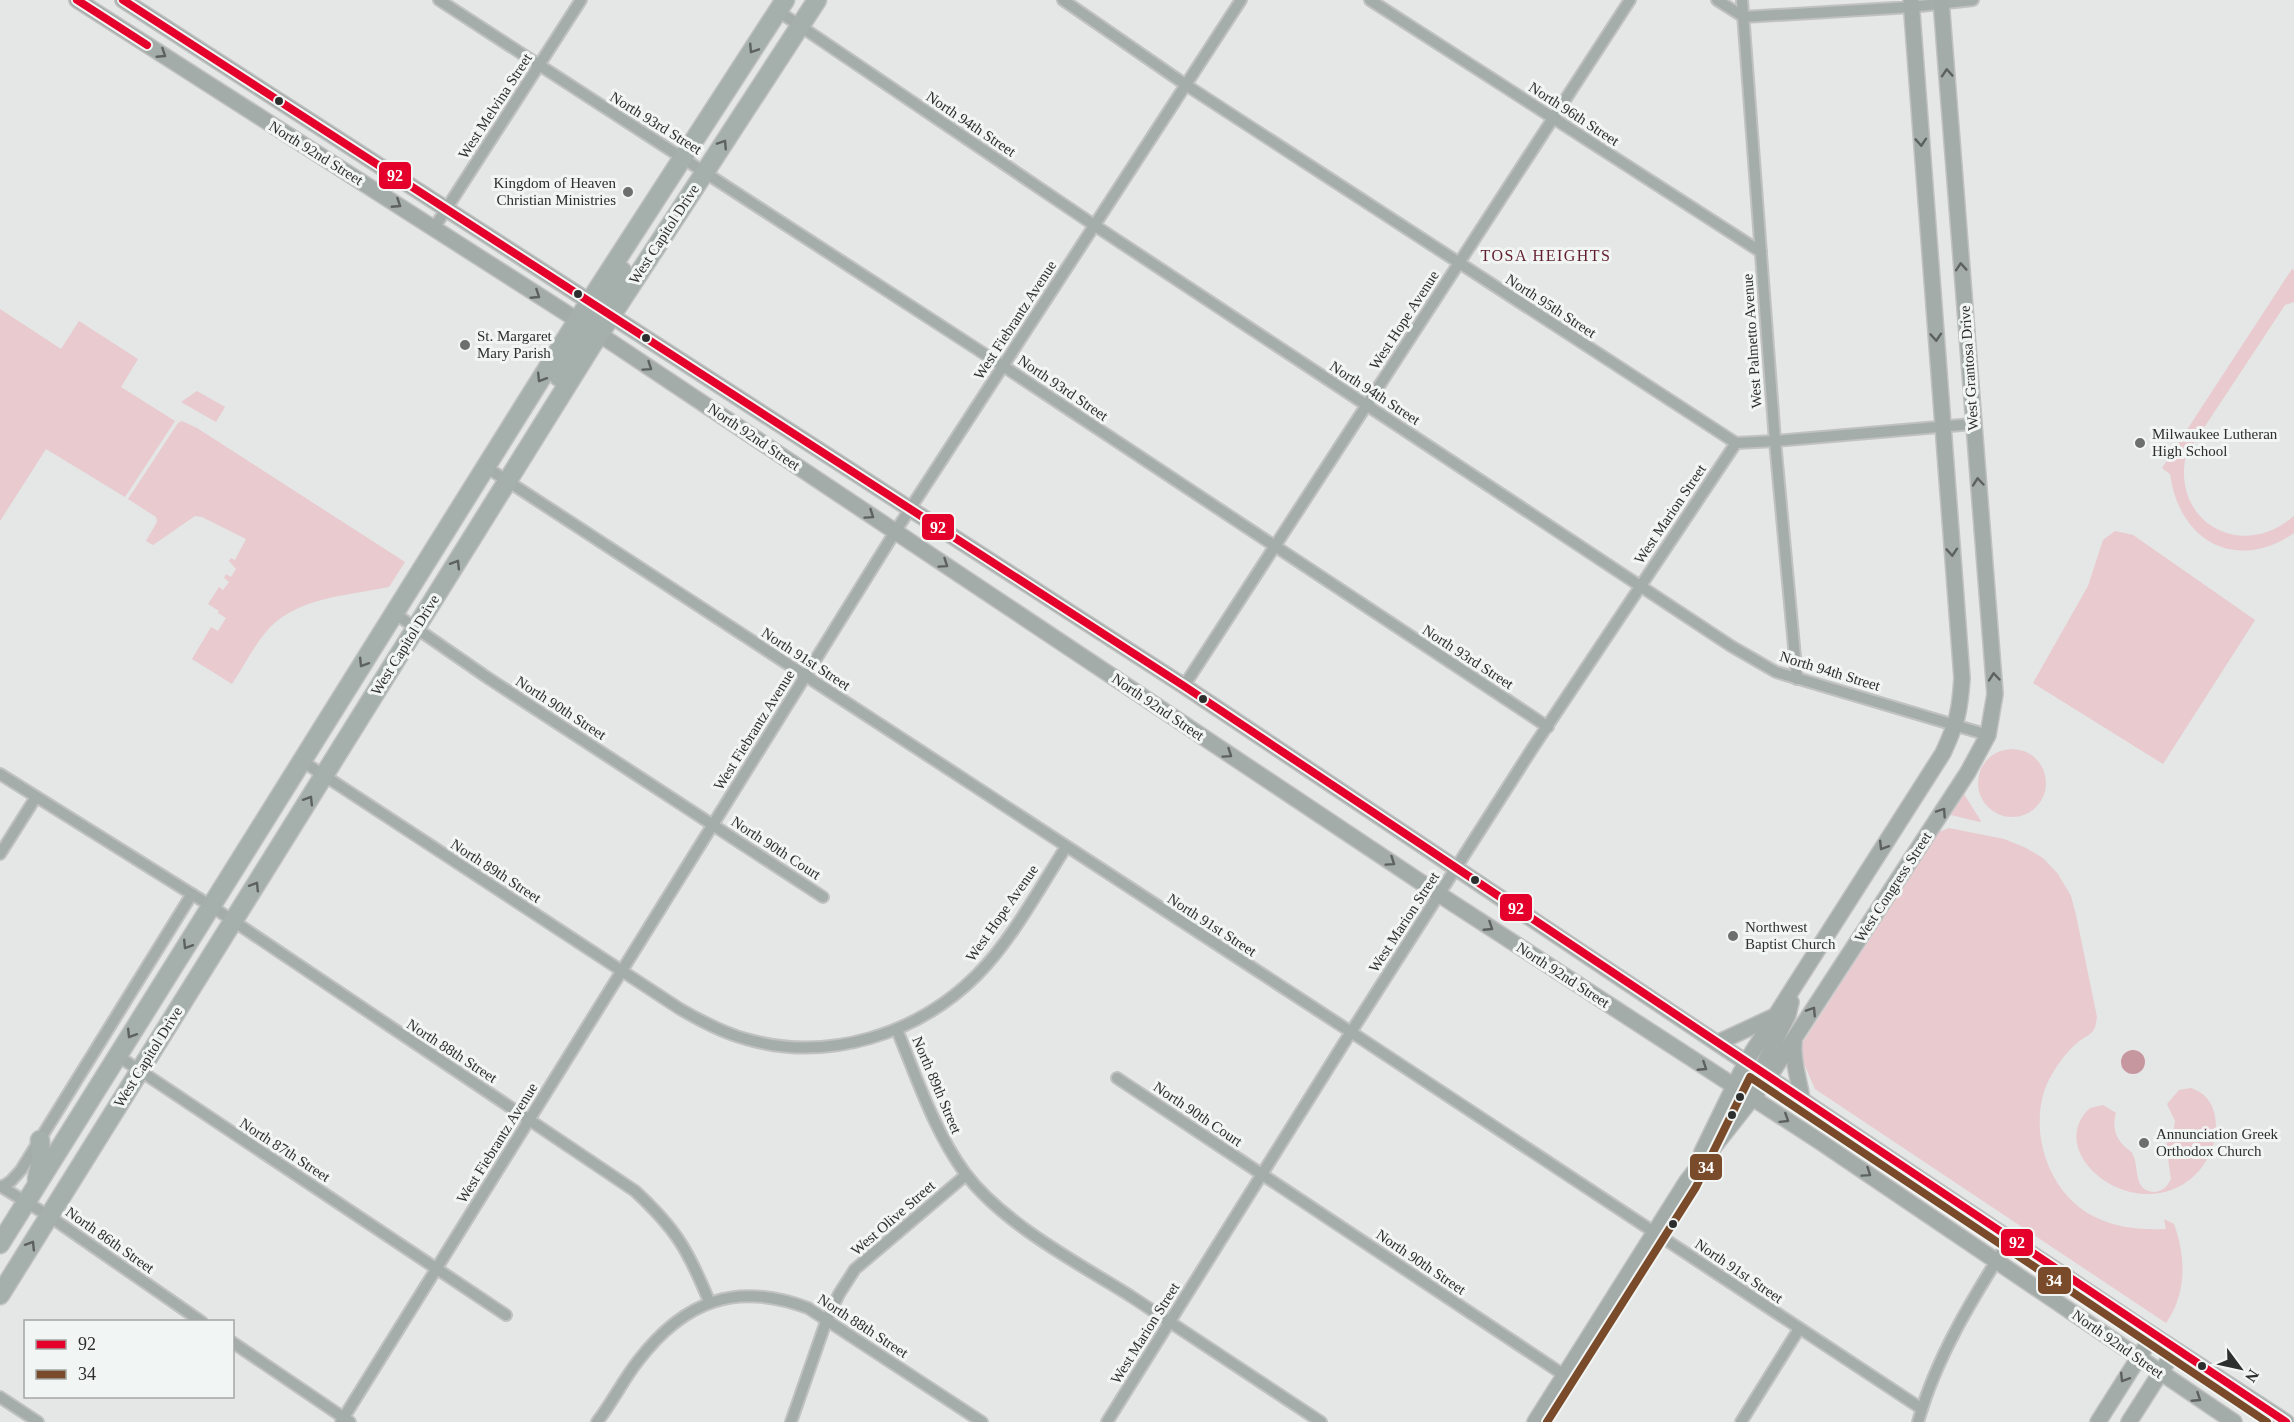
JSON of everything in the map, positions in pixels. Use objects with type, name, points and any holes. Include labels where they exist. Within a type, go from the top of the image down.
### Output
[{"type":"main road","name":"North 92nd Street","points":[[77,0],[588,327],[1440,895],[1818,1141],[2234,1422]]},
{"type":"main road","name":"North 92nd Street","points":[[123,0],[1184,686],[2286,1422]]},
{"type":"main road","name":"West Capitol Drive","points":[[0,1244],[486,467],[600,309],[705,171],[817,0]]},
{"type":"main road","name":"West Grantosa Drive","points":[[1942,2],[1995,694],[1988,735]]},
{"type":"main road","name":"West Grantosa Drive","points":[[1911,4],[1962,678],[1956,724]]},
{"type":"main road","name":"West Capitol Drive","points":[[600,309],[627,244],[781,6]]},
{"type":"main road","points":[[588,327],[600,309]]},
{"type":"main road","name":"West Capitol Drive","points":[[0,1294],[542,426],[588,327]]},
{"type":"main road","name":"West Congress Street","points":[[1688,1181],[1746,1062],[1943,753],[1956,724]]},
{"type":"main road","name":"West Congress Street","points":[[1535,1422],[1688,1181],[1751,1098],[1765,1074],[1794,1038],[1968,772],[1988,735]]},
{"type":"main road","points":[[1765,1074],[1788,1015],[1794,987]]},
{"type":"main road","points":[[1717,1042],[1775,1016]]},
{"type":"main road","points":[[1794,1038],[1792,1058],[1798,1074],[1802,1099]]},
{"type":"main road","points":[[30,1195],[41,1159],[40,1140]]},
{"type":"main road","points":[[2105,1419],[2137,1358],[2153,1335]]},
{"type":"main road","points":[[2129,1422],[2175,1350]]},
{"type":"street","name":"North 93rd Street","points":[[439,0],[1003,366],[1548,727]]},
{"type":"street","name":"West Melvina Street","points":[[434,228],[581,0]]},
{"type":"street","name":"North 95th Street","points":[[1063,0],[1186,85],[1736,443]]},
{"type":"street","name":"West Fiebrantz Avenue","points":[[345,1421],[436,1268],[895,532],[1241,0]]},
{"type":"street","name":"North 96th Street","points":[[1371,0],[1761,252]]},
{"type":"street","name":"West Hope Avenue","points":[[1184,686],[1630,0]]},
{"type":"street","points":[[1717,0],[1744,17],[1973,0]]},
{"type":"street","name":"West Palmetto Avenue","points":[[1742,0],[1775,441],[1797,679]]},
{"type":"street","name":"North 94th Street","points":[[781,6],[800,26],[1094,225],[1731,646],[1776,672],[1988,735]]},
{"type":"street","points":[[1736,443],[1973,424]]},
{"type":"street","name":"West Marion Street","points":[[1107,1422],[1456,868],[1736,443]]},
{"type":"street","name":"North 91st Street","points":[[486,467],[1351,1032],[1922,1409]]},
{"type":"street","name":"North 90th Street","points":[[394,613],[488,678],[713,825]]},
{"type":"street","name":"North 89th Street","points":[[302,761],[621,971],[707,1024],[746,1039],[784,1046],[823,1047],[858,1042],[897,1030],[945,1143],[966,1175],[988,1199],[1028,1231],[1321,1422]]},
{"type":"street","name":"North 88th Street","points":[[0,774],[211,906],[635,1191],[661,1215],[690,1255],[709,1301],[745,1295],[786,1300],[808,1308],[982,1422]]},
{"type":"street","points":[[0,854],[36,797]]},
{"type":"street","name":"North 90th Court","points":[[713,825],[823,897]]},
{"type":"street","name":"West Hope Avenue","points":[[897,1030],[942,1004],[977,975],[1003,944],[1066,847]]},
{"type":"street","points":[[1,1186],[18,1175],[192,894]]},
{"type":"street","name":"North 87th Street","points":[[118,1056],[506,1315]]},
{"type":"street","name":"North 90th Court","points":[[1117,1078],[1262,1175]]},
{"type":"street","name":"West Olive Street","points":[[791,1422],[827,1319],[855,1269],[966,1175]]},
{"type":"street","name":"North 90th Street","points":[[1262,1175],[1564,1375]]},
{"type":"street","name":"North 86th Street","points":[[1,1186],[30,1195],[49,1216],[199,1320]]},
{"type":"street","points":[[1918,1422],[1955,1333],[2010,1239]]},
{"type":"street","points":[[597,1422],[638,1361],[671,1323],[709,1301]]},
{"type":"street","points":[[1741,1422],[1799,1329]]},
{"type":"street","points":[[234,1343],[345,1421]]},
{"type":"street","points":[[0,1396],[38,1422]]},
{"type":"shaded area","points":[[2292,269],[2294,270],[2294,302],[2285,305],[2186,455],[2184,479],[2189,499],[2200,516],[2215,528],[2233,535],[2253,535],[2274,529],[2294,516],[2294,533],[2272,545],[2251,550],[2232,550],[2214,544],[2198,533],[2185,517],[2176,497],[2170,474],[2162,468]]},
{"type":"shaded area","points":[[0,309],[61,349],[79,321],[138,359],[121,387],[175,421],[125,497],[46,449],[0,521]]},
{"type":"shaded area","points":[[197,391],[225,407],[216,422],[181,402]]},
{"type":"shaded area","points":[[182,421],[197,428],[405,562],[389,587],[322,600],[291,612],[277,621],[260,639],[232,684],[192,659],[211,627],[218,631],[226,618],[208,604],[219,587],[223,590],[229,582],[224,578],[226,574],[231,577],[236,569],[229,561],[231,558],[235,560],[246,539],[202,517],[195,516],[153,545],[146,541],[157,522],[156,517],[128,499],[178,423]]},
{"type":"shaded area","points":[[2115,531],[2133,535],[2255,620],[2163,764],[2033,683],[2088,586],[2103,540]]},
{"type":"shaded area","points":[[2005,749],[2019,749],[2031,754],[2041,764],[2046,783],[2041,802],[2031,812],[2019,817],[2005,817],[1993,812],[1983,802],[1978,790],[1978,776],[1983,764],[1993,754]]},
{"type":"shaded area","points":[[1964,794],[1981,821],[1980,822],[1951,815]]},
{"type":"shaded area","points":[[1949,828],[2004,839],[2026,848],[2043,858],[2058,874],[2071,896],[2097,1017],[2093,1031],[2068,1051],[2046,1086],[2041,1104],[2041,1142],[2046,1160],[2065,1194],[2095,1217],[2112,1224],[2138,1229],[2166,1229],[2164,1219],[2174,1224],[2181,1249],[2182,1275],[2178,1300],[2166,1323],[1815,1089],[1798,1050],[1939,832]]},
{"type":"shaded area","points":[[2133,1050],[2142,1053],[2145,1062],[2142,1071],[2133,1074],[2124,1071],[2121,1062],[2124,1053]]},
{"type":"shaded area","points":[[2191,1088],[2207,1098],[2215,1114],[2216,1127],[2210,1154],[2194,1176],[2171,1190],[2146,1194],[2123,1190],[2102,1179],[2086,1163],[2077,1145],[2078,1126],[2090,1108],[2103,1105],[2116,1113],[2114,1127],[2122,1143],[2132,1153],[2142,1187],[2153,1192],[2164,1188],[2171,1179],[2166,1145],[2173,1134],[2175,1121],[2167,1104],[2179,1090]]},
{"type":"transit line","name":"92","points":[[77,0],[147,45]]},
{"type":"transit line","name":"92","points":[[123,0],[1184,686],[2286,1422]]},
{"type":"transit line","name":"34","points":[[1547,1422],[1696,1187],[1750,1077],[2267,1422]]},
{"type":"place","name":"Kingdom of Heaven Christian Ministries","points":[[628,192]]},
{"type":"place","name":"St. Margaret Mary Parish","points":[[465,345]]},
{"type":"place","name":"Milwaukee Lutheran High School","points":[[2140,443]]},
{"type":"place","name":"Northwest Baptist Church","points":[[1733,936]]},
{"type":"place","name":"Annunciation Greek Orthodox Church","points":[[2144,1143]]},
{"type":"district","name":"TOSA HEIGHTS","points":[[1546,255]]}]
